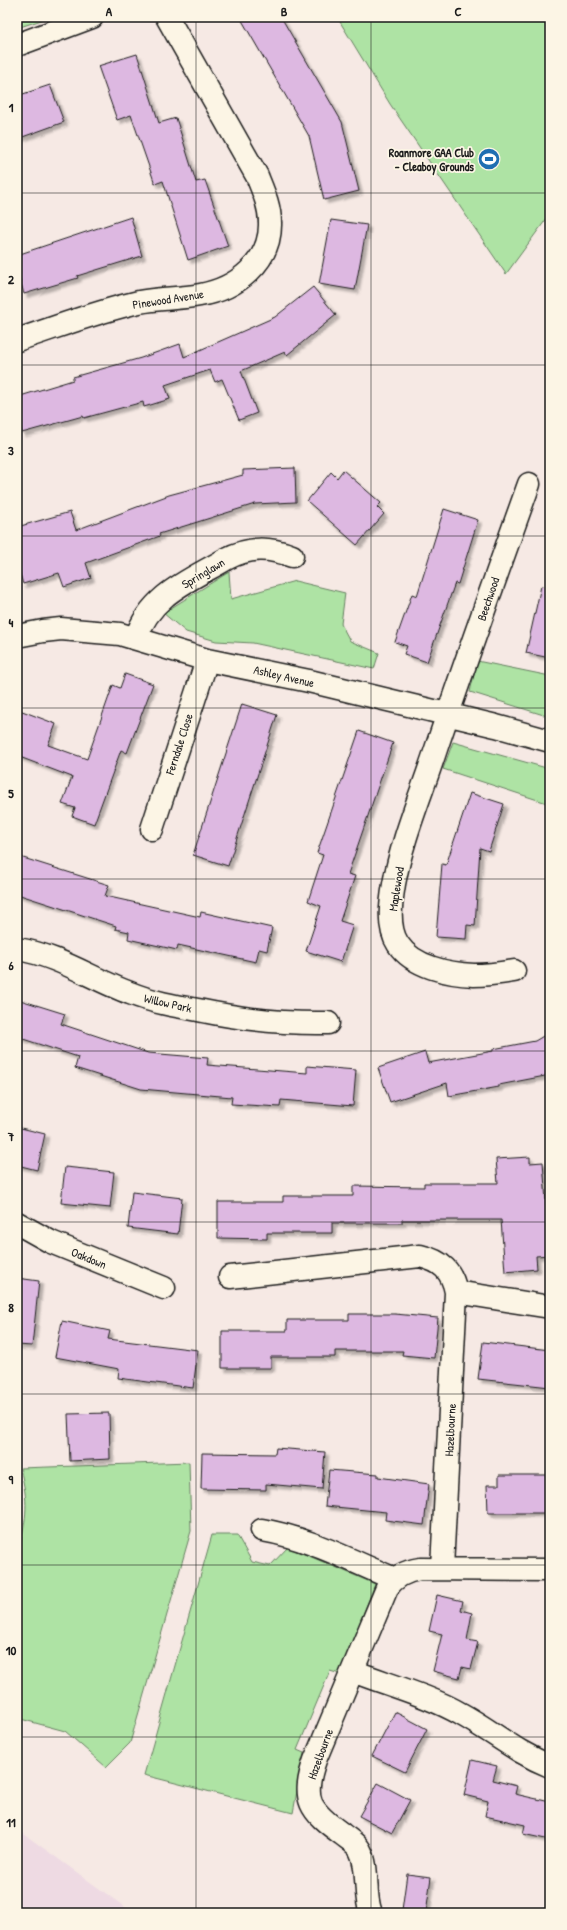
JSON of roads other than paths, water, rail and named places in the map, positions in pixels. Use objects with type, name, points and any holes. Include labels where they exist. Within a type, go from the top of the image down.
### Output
[{"type":"street","points":[[17,44],[92,17]]},
{"type":"street","name":"Pinewood Avenue","points":[[17,340],[140,302],[201,295],[214,291],[244,276],[254,266],[264,250],[269,234],[270,223],[265,195],[257,176],[167,17]]},
{"type":"street","name":"Beechwood","points":[[448,714],[529,484]]},
{"type":"street","name":"Springlawn","points":[[136,638],[144,618],[159,600],[226,559],[236,554],[257,549],[279,551],[292,556]]},
{"type":"street","name":"Ashley Avenue","points":[[17,636],[43,631],[61,630],[103,632],[136,638],[207,660],[270,672],[448,714],[550,741]]},
{"type":"street","name":"Ferndale Close","points":[[152,829],[207,660]]},
{"type":"street","name":"Maplewood","points":[[448,714],[407,835],[394,884],[391,907],[393,933],[397,943],[404,952],[414,959],[439,969],[476,975],[514,971]]},
{"type":"street","name":"Willow Park","points":[[17,949],[37,952],[119,989],[164,1004],[242,1019],[328,1023]]},
{"type":"street","name":"Oakdown","points":[[17,1224],[51,1242],[164,1288]]},
{"type":"street","name":"Hazelbourne","points":[[230,1277],[420,1256],[435,1261],[446,1268],[452,1277],[456,1292],[442,1568]]},
{"type":"street","points":[[456,1292],[550,1307]]},
{"type":"street","points":[[262,1530],[283,1534],[313,1544],[395,1579]]},
{"type":"street","name":"Hazelbourne","points":[[371,1913],[364,1864],[359,1850],[316,1813],[310,1802],[308,1789],[315,1760],[384,1594],[395,1579],[412,1570],[442,1568],[550,1570]]},
{"type":"street","points":[[353,1671],[450,1708],[513,1748],[550,1766]]},
{"type":"place","name":"Roanmore GAA Club - Cleaboy Grounds","points":[[489,159]]}]
